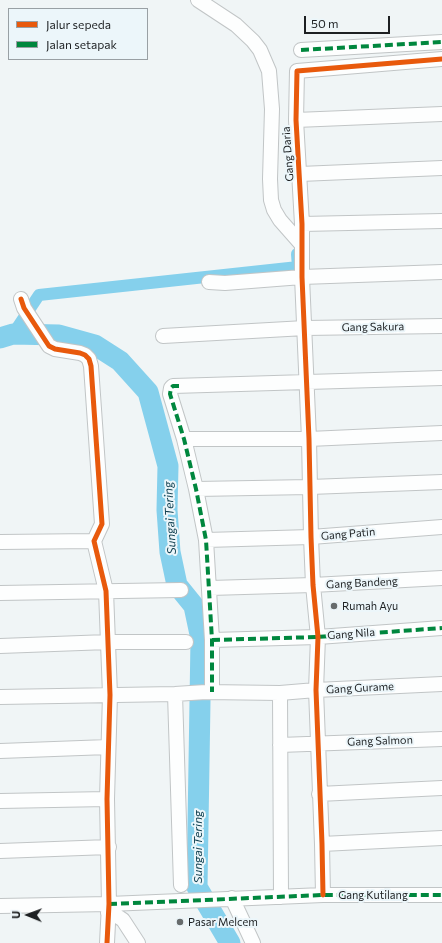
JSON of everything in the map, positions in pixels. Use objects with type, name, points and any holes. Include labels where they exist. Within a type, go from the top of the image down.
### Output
[{"type":"street","points":[[198,0],[236,25],[253,41],[260,50],[269,71],[272,109],[270,179],[271,200],[274,210],[280,220],[300,242]]},
{"type":"street","points":[[301,50],[442,42]]},
{"type":"street","name":"Gang Daria","points":[[323,895],[316,690],[318,636],[314,585],[305,328],[300,242],[302,224],[296,120],[297,70],[442,59]]},
{"type":"street","points":[[296,120],[442,114]]},
{"type":"street","points":[[300,174],[442,168]]},
{"type":"street","points":[[302,224],[442,221]]},
{"type":"street","points":[[209,282],[225,283],[302,277],[442,272]]},
{"type":"street","points":[[21,299],[24,308],[49,346],[55,349],[85,355],[89,359],[91,366],[102,524],[94,541],[106,591],[110,695],[107,799],[109,847],[109,908],[107,943]]},
{"type":"street","name":"Gang Sakura","points":[[163,336],[305,328],[442,326]]},
{"type":"street","points":[[209,692],[212,640],[206,540],[184,438],[170,394],[173,386],[442,378]]},
{"type":"street","points":[[184,438],[309,439],[442,433]]},
{"type":"street","points":[[196,489],[310,487],[442,482]]},
{"type":"street","name":"Gang Patin","points":[[206,540],[312,537],[442,527]]},
{"type":"street","points":[[0,542],[94,541]]},
{"type":"street","name":"Gang Bandeng","points":[[210,588],[314,585],[442,578]]},
{"type":"street","points":[[0,593],[181,590]]},
{"type":"street","name":"Gang Nila","points":[[212,640],[318,636],[442,628]]},
{"type":"street","points":[[0,646],[108,642],[186,642]]},
{"type":"street","name":"Gang Gurame","points":[[0,697],[209,692],[280,693],[442,684]]},
{"type":"street","points":[[180,885],[181,693]]},
{"type":"street","points":[[280,693],[281,896]]},
{"type":"street","name":"Gang Salmon","points":[[280,745],[442,739]]},
{"type":"street","points":[[0,751],[108,747]]},
{"type":"street","points":[[319,794],[442,788]]},
{"type":"street","points":[[0,801],[107,799]]},
{"type":"street","points":[[322,844],[442,838]]},
{"type":"street","points":[[0,851],[109,847]]},
{"type":"street","name":"Gang Kutilang","points":[[0,906],[109,908],[186,901],[281,896],[442,895]]},
{"type":"street","points":[[227,899],[253,943]]},
{"type":"street","points":[[109,908],[123,920],[138,943]]},
{"type":"waterway","points":[[13,334],[39,295],[298,267],[297,254]]},
{"type":"waterway","name":"Sungai Tering","points":[[0,338],[13,334],[59,335],[95,345],[120,361],[148,392],[168,466],[167,510],[170,552],[177,585],[194,606],[201,639],[197,887],[230,943]]},
{"type":"marked path","points":[[301,50],[442,42]]},
{"type":"marked path","points":[[179,386],[173,386],[170,394],[184,439],[206,540],[212,640],[212,692]]},
{"type":"marked path","points":[[212,640],[318,637],[442,628]]},
{"type":"marked path","points":[[109,904],[323,895],[442,895]]},
{"type":"cycle path","points":[[323,895],[316,690],[318,637],[313,585],[311,537],[309,439],[302,277],[302,224],[296,120],[297,71],[442,59]]},
{"type":"cycle path","points":[[21,299],[24,308],[49,346],[55,349],[85,355],[89,359],[91,366],[102,524],[94,541],[106,591],[110,695],[107,799],[109,904],[107,943]]},
{"type":"place","name":"Rumah Ayu","points":[[334,606]]},
{"type":"place","name":"Pasar Melcem","points":[[180,922]]}]
